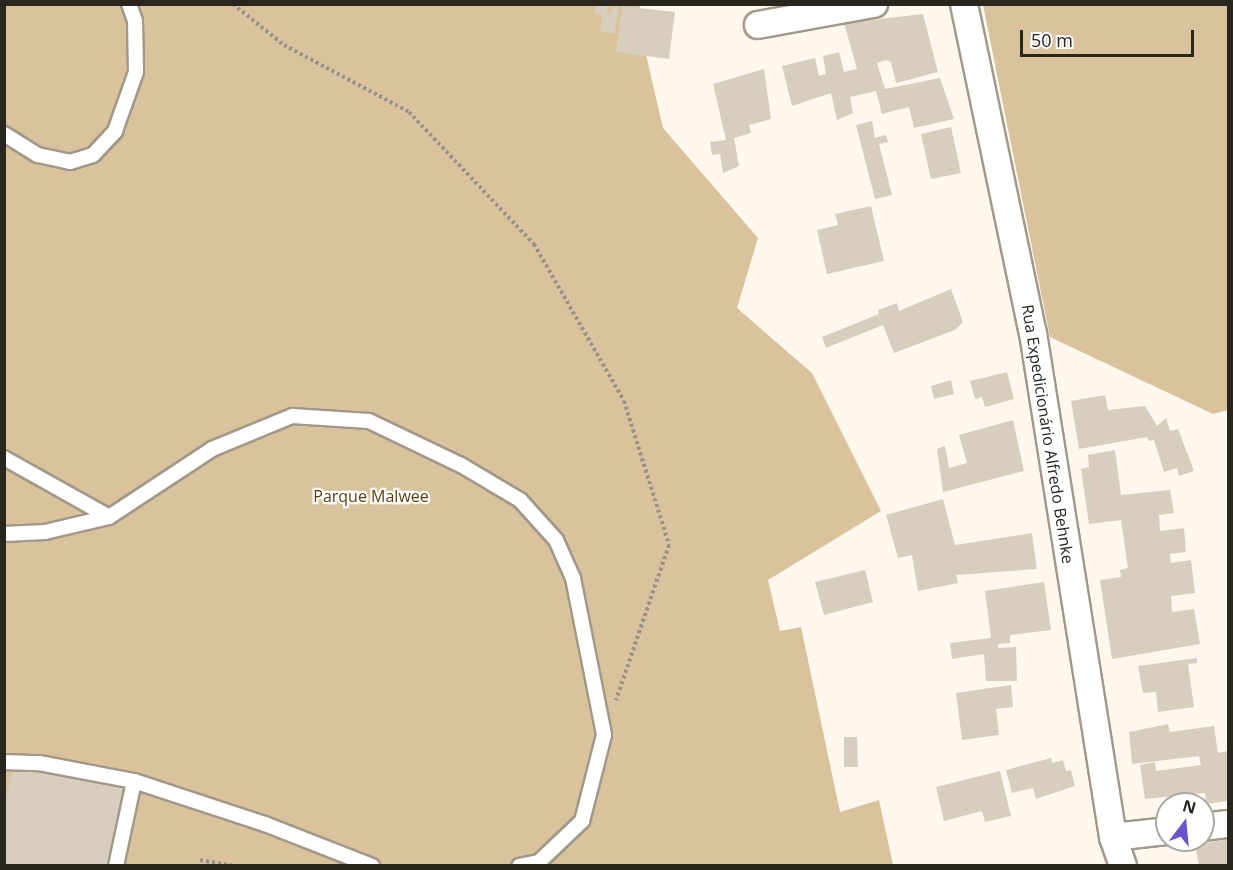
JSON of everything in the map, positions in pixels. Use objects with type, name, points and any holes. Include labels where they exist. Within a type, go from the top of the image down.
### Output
[{"type":"street","points":[[758,25],[874,4]]},
{"type":"street","name":"Rua Expedicionário Alfredo Behnke","points":[[964,4],[1033,333],[1113,837],[1123,866]]},
{"type":"street","points":[[1113,837],[1155,832]]},
{"type":"lane","points":[[4,134],[38,155],[70,162],[93,155],[115,131],[136,72],[135,21],[129,4]]},
{"type":"lane","points":[[4,534],[45,532],[109,517],[212,449],[292,416],[369,421],[461,465],[520,500],[556,540],[573,578],[604,735],[582,820],[539,862],[519,866]]},
{"type":"lane","points":[[4,458],[109,517]]},
{"type":"lane","points":[[4,762],[39,763],[134,781],[265,824],[372,866]]},
{"type":"lane","points":[[116,866],[134,781]]},
{"type":"path","points":[[233,4],[284,45],[409,112],[534,244],[624,401],[669,545],[604,735]]},
{"type":"path","points":[[200,860],[234,866]]},
{"type":"green space","name":"Parque Malwee","points":[[5,5],[640,5],[640,29],[663,128],[758,238],[737,308],[812,373],[881,511],[768,580],[780,631],[801,627],[840,812],[879,800],[893,865],[5,866]]},
{"type":"green space","points":[[983,5],[1228,5],[1228,410],[1213,414],[1050,337]]},
{"type":"building","points":[[596,4],[609,6],[607,12],[612,13],[613,6],[619,7],[614,34],[600,31],[602,15],[594,13]]},
{"type":"building","points":[[622,6],[675,12],[669,59],[616,52]]},
{"type":"building","points":[[923,14],[938,72],[896,83],[891,62],[886,60],[877,63],[885,89],[940,78],[954,119],[914,128],[909,107],[882,114],[876,91],[850,97],[853,113],[837,120],[831,93],[792,106],[782,66],[815,58],[819,76],[826,74],[823,56],[839,52],[844,72],[857,69],[844,23]]},
{"type":"building","points":[[764,69],[771,119],[749,125],[751,133],[734,138],[739,166],[723,173],[720,154],[712,155],[710,142],[726,140],[713,84]]},
{"type":"building","points":[[872,121],[875,138],[886,135],[888,142],[879,144],[892,195],[875,199],[856,125]]},
{"type":"building","points":[[951,127],[961,173],[931,179],[921,134]]},
{"type":"building","points":[[871,206],[884,261],[827,274],[817,230],[838,225],[835,214]]},
{"type":"building","points":[[951,289],[963,322],[955,330],[894,353],[883,325],[826,348],[822,337],[879,314],[878,310],[897,303],[899,311]]},
{"type":"building","points":[[1007,372],[1014,399],[985,407],[982,397],[975,399],[970,381]]},
{"type":"building","points":[[951,380],[954,394],[934,399],[931,386]]},
{"type":"building","points":[[1105,395],[1108,410],[1145,406],[1157,426],[1166,418],[1170,431],[1178,429],[1194,471],[1179,476],[1177,468],[1164,472],[1154,440],[1149,441],[1147,437],[1079,449],[1071,401]]},
{"type":"building","points":[[1013,420],[1024,471],[943,492],[937,449],[945,446],[949,468],[967,463],[959,435]]},
{"type":"building","points":[[1115,450],[1121,495],[1170,490],[1174,513],[1159,515],[1160,531],[1184,528],[1186,552],[1170,554],[1171,563],[1191,560],[1195,593],[1171,596],[1172,612],[1194,609],[1200,644],[1112,659],[1100,580],[1121,577],[1120,570],[1128,568],[1121,520],[1089,524],[1081,469],[1089,467],[1088,455]]},
{"type":"building","points":[[943,499],[955,545],[1032,533],[1037,569],[956,575],[958,583],[918,591],[912,555],[898,558],[886,515]]},
{"type":"building","points":[[865,570],[873,602],[824,615],[815,582]]},
{"type":"building","points":[[1044,582],[1051,630],[1010,635],[1010,643],[998,644],[998,648],[1016,647],[1017,681],[986,681],[984,654],[952,659],[950,643],[991,638],[985,591]]},
{"type":"building","points":[[1197,658],[1197,663],[1188,664],[1194,707],[1158,712],[1156,692],[1143,693],[1138,666]]},
{"type":"building","points":[[1011,685],[1013,707],[996,709],[999,735],[962,740],[956,693]]},
{"type":"building","points":[[1168,724],[1170,732],[1214,726],[1218,753],[1228,751],[1228,801],[1215,803],[1215,792],[1155,792],[1155,798],[1145,799],[1140,765],[1155,762],[1156,771],[1201,765],[1199,756],[1132,764],[1129,732]]},
{"type":"building","points":[[844,737],[857,737],[858,767],[844,767]]},
{"type":"building","points":[[1051,758],[1052,763],[1063,760],[1066,771],[1071,770],[1075,786],[1036,799],[1033,788],[1012,793],[1006,770]]},
{"type":"building","points":[[14,763],[124,786],[107,866],[4,866],[4,810]]},
{"type":"building","points":[[1000,771],[1011,816],[985,822],[982,811],[944,821],[936,787]]},
{"type":"building","points":[[1228,839],[1228,866],[1199,866],[1196,852],[1215,852],[1215,841]]}]
